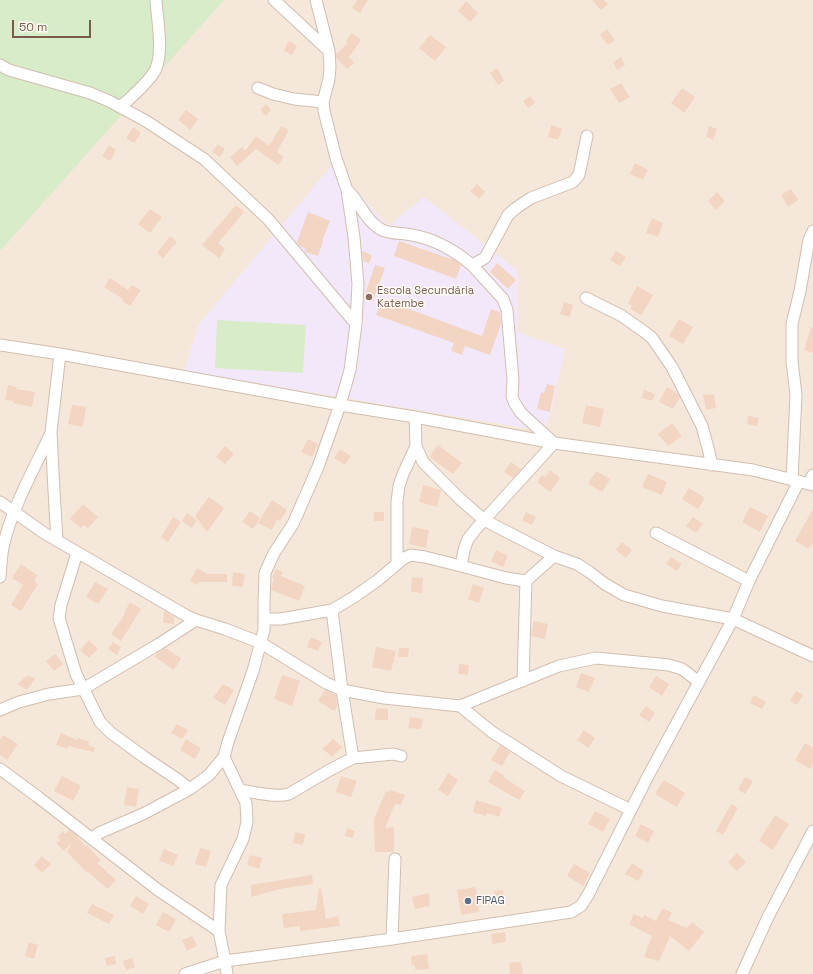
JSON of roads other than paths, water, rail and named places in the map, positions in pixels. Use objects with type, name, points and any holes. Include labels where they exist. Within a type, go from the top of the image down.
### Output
[{"type":"street","points":[[120,107],[153,74],[157,67],[160,47],[156,0]]},
{"type":"street","points":[[274,0],[329,51]]},
{"type":"street","points":[[92,839],[100,833],[143,814],[190,789],[209,775],[224,757],[253,671],[264,630],[265,573],[274,553],[293,524],[318,467],[340,405],[350,370],[356,324],[358,284],[354,237],[347,190],[336,158],[324,111],[323,102],[329,79],[330,67],[329,51],[316,0]]},
{"type":"street","points":[[0,65],[10,70],[109,100],[146,121],[204,159],[268,219],[356,324]]},
{"type":"street","points":[[258,88],[273,94],[294,99],[323,102]]},
{"type":"street","points":[[472,265],[485,258],[508,215],[516,208],[531,198],[573,182],[579,175],[587,136]]},
{"type":"street","points":[[347,190],[376,226],[388,232],[424,237],[434,240],[447,247],[463,257],[472,265],[503,299],[507,310],[513,380],[512,396],[514,402],[522,413],[554,443]]},
{"type":"street","points":[[186,974],[226,961],[392,939],[571,912],[581,906],[647,778],[733,619],[749,582],[805,481],[792,361],[792,324],[800,291],[809,240],[813,231]]},
{"type":"street","points":[[586,298],[622,316],[652,338],[672,367],[702,426],[712,465]]},
{"type":"street","points":[[0,345],[60,354],[554,443],[753,470],[805,481]]},
{"type":"street","points":[[57,541],[51,432],[60,354]]},
{"type":"street","points":[[415,417],[416,446],[423,462],[460,500],[484,520],[554,556],[577,564],[588,570],[605,584],[624,595],[662,606],[733,619],[813,656]]},
{"type":"street","points":[[0,577],[3,543],[14,512],[51,432]]},
{"type":"street","points":[[461,566],[468,539],[554,443]]},
{"type":"street","points":[[398,563],[397,502],[399,486],[416,446]]},
{"type":"street","points":[[0,502],[57,541],[180,612],[196,620],[261,643],[326,683],[342,690],[384,698],[460,706],[559,666],[596,658],[668,665],[682,669],[699,682]]},
{"type":"street","points":[[656,533],[749,582]]},
{"type":"street","points":[[77,553],[61,605],[59,618],[76,674],[83,689],[100,722],[111,733],[190,789]]},
{"type":"street","points":[[264,619],[281,619],[332,610],[354,597],[378,580],[404,558],[411,555],[425,557],[506,578],[526,581]]},
{"type":"street","points":[[523,681],[526,581],[554,556]]},
{"type":"street","points":[[332,610],[342,690],[353,758]]},
{"type":"street","points":[[0,710],[19,702],[49,694],[83,689],[159,644],[196,620]]},
{"type":"street","points":[[460,706],[492,732],[561,776],[631,810]]},
{"type":"street","points":[[240,790],[284,796],[353,758],[393,754],[401,756]]},
{"type":"street","points":[[224,757],[246,803],[247,822],[243,839],[221,885],[219,931],[226,961],[227,974]]},
{"type":"street","points":[[0,769],[158,890],[219,931]]},
{"type":"street","points":[[742,974],[768,917],[813,831]]},
{"type":"street","points":[[392,939],[395,859]]},
{"type":"place","name":"Escola Secundária Katembe","points":[[369,297]]},
{"type":"place","name":"FIPAG","points":[[468,901]]}]
